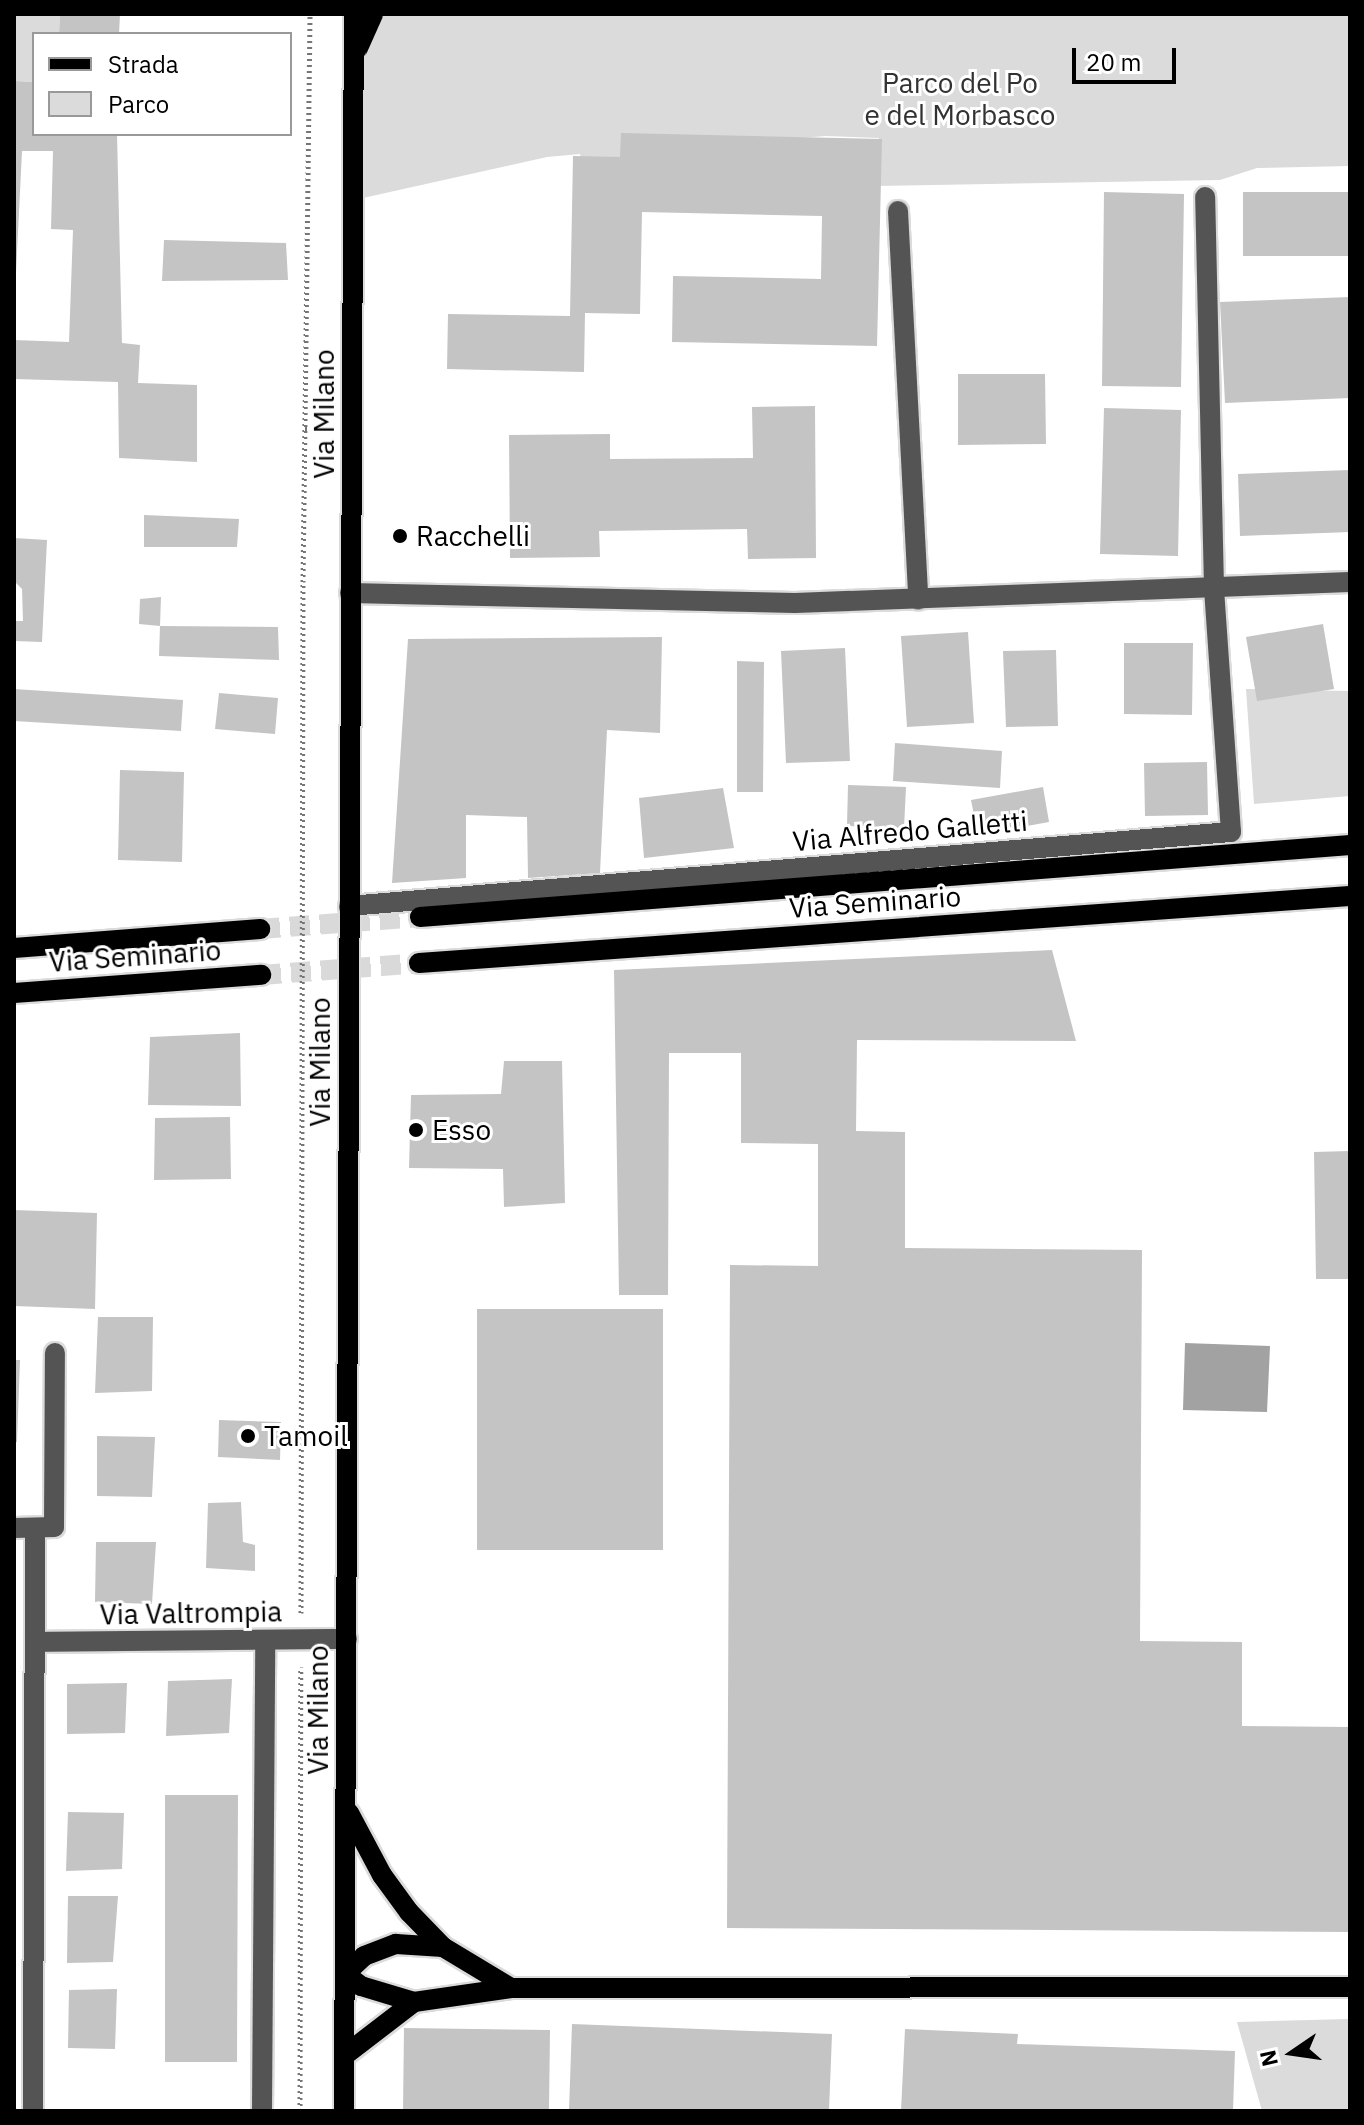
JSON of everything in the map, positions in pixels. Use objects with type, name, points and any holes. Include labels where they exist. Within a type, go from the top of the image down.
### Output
[{"type":"main road","name":"Via Milano","points":[[344,2111],[354,14]]},
{"type":"main road","points":[[354,59],[373,14]]},
{"type":"main road","name":"Via Seminario","points":[[420,917],[1345,844]]},
{"type":"main road","name":"Via Seminario","points":[[419,963],[1345,897]]},
{"type":"main road","name":"Via Seminario","points":[[14,948],[260,929]]},
{"type":"main road","name":"Via Seminario","points":[[14,993],[261,975]]},
{"type":"main road","points":[[346,1803],[382,1875],[443,1947],[511,1988]]},
{"type":"main road","points":[[443,1947],[396,1944],[364,1956],[345,1974],[361,1986],[414,2002],[511,1988],[1350,1987]]},
{"type":"main road","points":[[345,2055],[414,2002]]},
{"type":"street","name":"Via Alfredo Galletti","points":[[349,906],[1231,832],[1214,587],[1205,197]]},
{"type":"street","points":[[898,211],[918,599]]},
{"type":"street","points":[[350,593],[795,603],[1350,582]]},
{"type":"street","points":[[14,1528],[54,1527],[55,1353]]},
{"type":"street","points":[[33,2111],[35,1528]]},
{"type":"street","name":"Via Valtrompia","points":[[35,1642],[347,1639]]},
{"type":"street","points":[[262,2111],[265,1640]]},
{"type":"path","points":[[300,2111],[303,582],[310,14]]},
{"type":"green space","points":[[14,14],[60,14],[59,32],[32,32],[32,82],[14,81]]},
{"type":"green space","name":"Parco del Po e del Morbasco","points":[[363,14],[1350,14],[1350,166],[1257,168],[1220,180],[877,186],[879,138],[826,136],[647,149],[646,167],[582,166],[580,154],[547,157],[354,200]]},
{"type":"green space","points":[[1246,689],[1350,691],[1350,796],[1254,804]]},
{"type":"green space","points":[[1350,2019],[1350,2111],[1262,2111],[1237,2022]]},
{"type":"shaded area","points":[[1185,1343],[1270,1346],[1267,1412],[1183,1410]]},
{"type":"building","points":[[60,14],[120,14],[119,32],[59,32]]},
{"type":"building","points":[[14,81],[32,82],[32,136],[117,136],[122,343],[140,345],[138,383],[197,385],[197,462],[119,458],[118,382],[14,379],[14,340],[69,342],[73,230],[51,229],[53,151],[22,151],[14,314]]},
{"type":"building","points":[[621,133],[882,139],[877,346],[672,342],[673,276],[821,279],[822,216],[642,212],[640,314],[585,313],[584,372],[447,369],[448,314],[570,316],[573,156],[620,157]]},
{"type":"building","points":[[1104,192],[1184,194],[1181,387],[1102,386]]},
{"type":"building","points":[[1243,192],[1350,192],[1350,256],[1243,256]]},
{"type":"building","points":[[164,240],[286,243],[288,280],[162,281]]},
{"type":"building","points":[[1350,297],[1350,398],[1225,403],[1220,302]]},
{"type":"building","points":[[958,374],[1045,374],[1046,444],[958,445]]},
{"type":"building","points":[[815,406],[816,558],[748,559],[747,529],[599,531],[600,557],[510,558],[509,435],[610,434],[610,459],[753,458],[752,407]]},
{"type":"building","points":[[1104,408],[1181,410],[1178,556],[1100,554]]},
{"type":"building","points":[[1350,470],[1350,532],[1240,536],[1238,474]]},
{"type":"building","points":[[144,515],[239,519],[237,547],[144,547]]},
{"type":"building","points":[[14,538],[47,540],[42,642],[14,641],[14,621],[23,621],[22,589],[14,581]]},
{"type":"building","points":[[161,597],[160,626],[139,624],[140,599]]},
{"type":"building","points":[[1323,624],[1334,689],[1257,701],[1246,637]]},
{"type":"building","points":[[160,626],[278,627],[279,660],[159,656]]},
{"type":"building","points":[[968,632],[974,723],[907,727],[901,636]]},
{"type":"building","points":[[662,637],[660,733],[607,730],[600,873],[528,878],[527,817],[466,815],[466,878],[392,883],[408,639]]},
{"type":"building","points":[[1124,643],[1193,643],[1192,715],[1124,714]]},
{"type":"building","points":[[845,648],[850,761],[786,763],[781,651]]},
{"type":"building","points":[[1056,650],[1058,726],[1006,727],[1003,651]]},
{"type":"building","points":[[737,661],[764,662],[763,792],[737,792]]},
{"type":"building","points":[[14,689],[183,700],[181,731],[14,721]]},
{"type":"building","points":[[219,693],[278,698],[275,734],[215,729]]},
{"type":"building","points":[[895,743],[1002,751],[1000,788],[893,781]]},
{"type":"building","points":[[1207,762],[1208,815],[1145,816],[1144,763]]},
{"type":"building","points":[[120,770],[184,772],[182,862],[118,860]]},
{"type":"building","points":[[848,785],[906,787],[904,828],[847,826]]},
{"type":"building","points":[[1043,787],[1049,822],[978,835],[971,800]]},
{"type":"building","points":[[723,788],[734,848],[644,858],[639,798]]},
{"type":"building","points":[[1052,950],[1076,1041],[857,1040],[856,1131],[905,1132],[905,1248],[1142,1250],[1140,1641],[1242,1642],[1242,1726],[1350,1727],[1350,1932],[727,1928],[730,1265],[818,1266],[818,1144],[741,1143],[741,1053],[669,1053],[668,1295],[619,1295],[614,970]]},
{"type":"building","points":[[240,1033],[241,1106],[148,1105],[150,1037]]},
{"type":"building","points":[[504,1061],[562,1061],[565,1203],[504,1207],[503,1169],[409,1168],[411,1095],[501,1094]]},
{"type":"building","points":[[230,1117],[231,1179],[154,1180],[155,1118]]},
{"type":"building","points":[[1350,1151],[1350,1279],[1316,1279],[1314,1152]]},
{"type":"building","points":[[14,1210],[97,1213],[95,1309],[14,1306]]},
{"type":"building","points":[[477,1309],[663,1309],[663,1550],[477,1550]]},
{"type":"building","points":[[98,1317],[153,1317],[152,1391],[95,1393]]},
{"type":"building","points":[[14,1360],[20,1360],[17,1442],[14,1442]]},
{"type":"building","points":[[219,1420],[281,1422],[280,1460],[218,1457]]},
{"type":"building","points":[[97,1436],[155,1437],[152,1497],[97,1496]]},
{"type":"building","points":[[241,1502],[243,1542],[255,1545],[255,1571],[206,1568],[208,1503]]},
{"type":"building","points":[[96,1542],[156,1542],[152,1604],[95,1602]]},
{"type":"building","points":[[232,1679],[229,1733],[166,1736],[168,1681]]},
{"type":"building","points":[[127,1683],[125,1733],[67,1734],[67,1684]]},
{"type":"building","points":[[165,1795],[238,1795],[237,2062],[165,2062]]},
{"type":"building","points":[[68,1812],[124,1813],[122,1869],[66,1871]]},
{"type":"building","points":[[68,1896],[118,1896],[113,1962],[67,1963]]},
{"type":"building","points":[[117,1989],[115,2049],[68,2048],[69,1990]]},
{"type":"building","points":[[572,2024],[832,2034],[829,2111],[569,2111]]},
{"type":"building","points":[[404,2028],[550,2030],[549,2111],[403,2111]]},
{"type":"building","points":[[905,2029],[1018,2034],[1017,2044],[1235,2051],[1233,2111],[901,2111]]},
{"type":"tunnel","points":[[260,929],[420,917]]},
{"type":"tunnel","points":[[261,975],[419,963]]},
{"type":"place","name":"Racchelli","points":[[400,536]]},
{"type":"place","name":"Esso","points":[[416,1130]]},
{"type":"place","name":"Tamoil","points":[[248,1436]]}]
